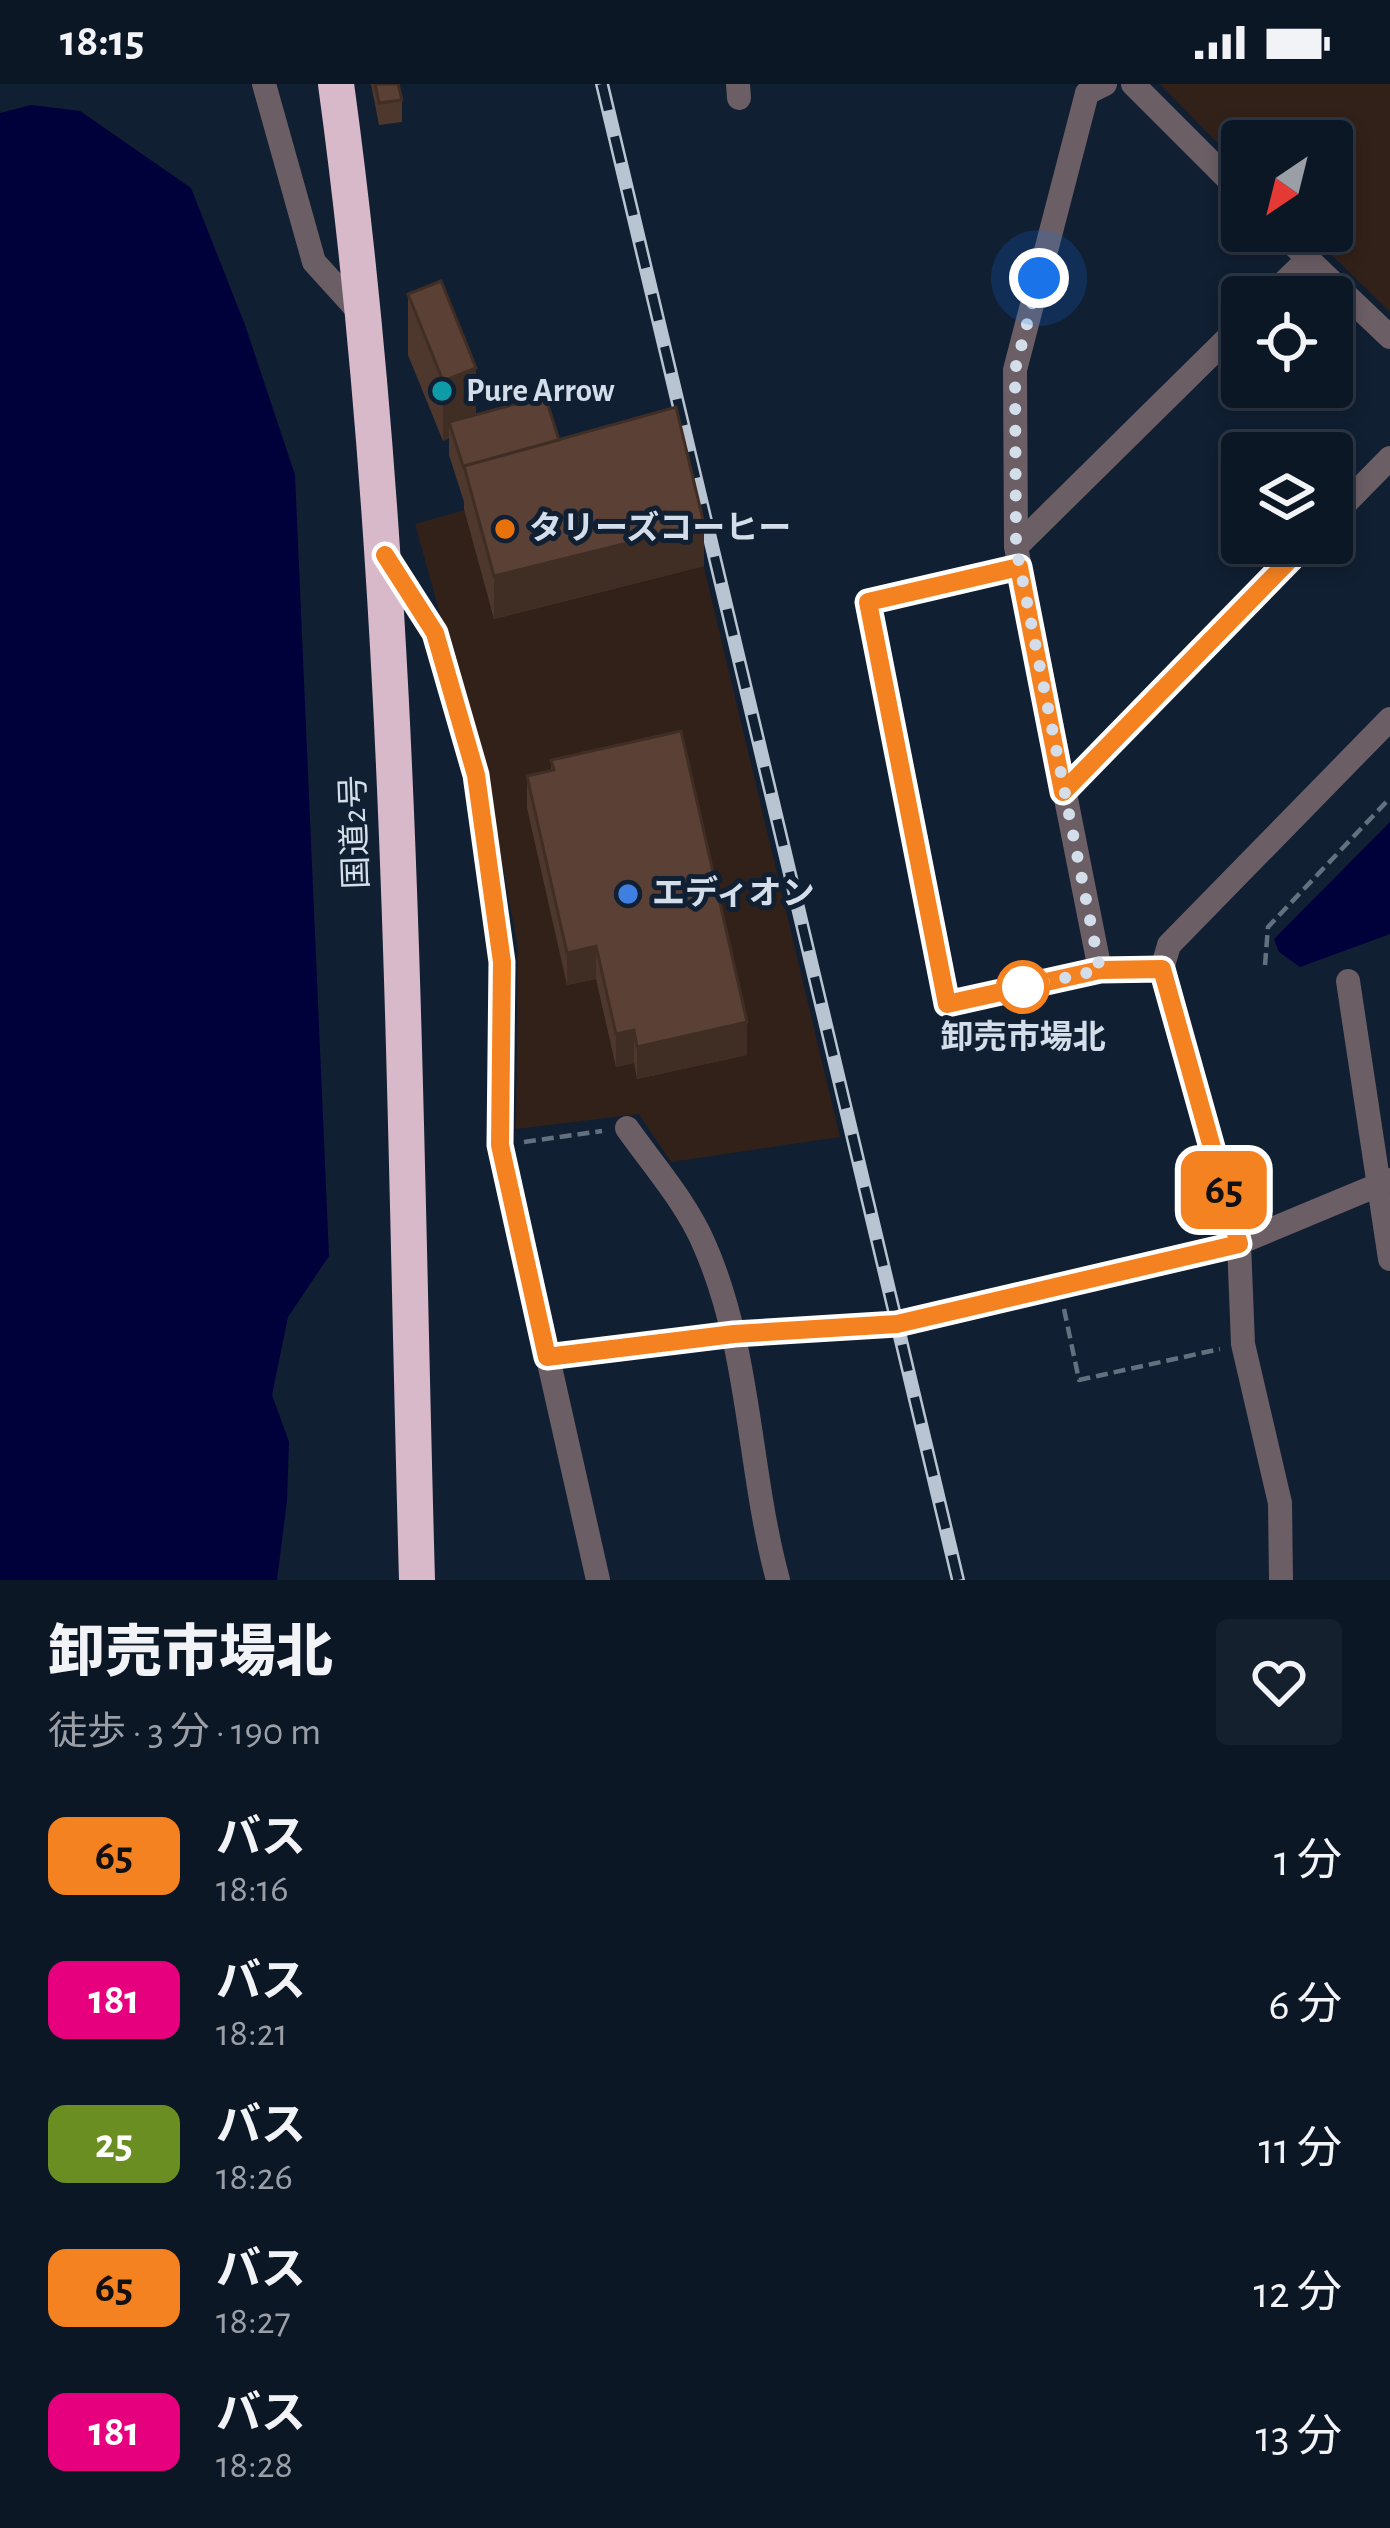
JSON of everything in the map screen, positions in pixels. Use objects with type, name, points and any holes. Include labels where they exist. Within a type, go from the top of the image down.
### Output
[{"type":"highway","name":"国道2号","points":[[336,84],[360,258],[385,555],[417,1580]]},
{"type":"street","points":[[264,84],[314,262],[363,316]]},
{"type":"street","points":[[1133,84],[1221,172]]},
{"type":"street","points":[[1092,87],[1015,370],[1017,557],[1100,970]]},
{"type":"street","points":[[1301,252],[1390,337]]},
{"type":"street","points":[[1291,276],[1308,259]]},
{"type":"street","points":[[1162,969],[1100,970],[947,1004],[868,602],[1017,557],[1221,346]]},
{"type":"street","points":[[1353,498],[1387,466]]},
{"type":"street","points":[[385,555],[435,633],[476,775],[502,962],[500,1145],[598,1580]]},
{"type":"street","points":[[1063,792],[1286,564]]},
{"type":"street","points":[[1281,1580],[1280,1503],[1243,1344],[1239,1244],[1162,969],[1169,945],[1390,718]]},
{"type":"street","points":[[1348,981],[1384,1183],[1390,1259]]},
{"type":"street","points":[[627,1128],[704,1243],[734,1334],[764,1527],[778,1580]]},
{"type":"street","points":[[547,1357],[734,1334],[897,1324],[1239,1244],[1384,1183]]},
{"type":"path","points":[[1265,965],[1268,927],[1390,797]]},
{"type":"path","points":[[500,1145],[627,1128]]},
{"type":"path","points":[[1059,1286],[1079,1380],[1243,1344]]},
{"type":"shaded area","points":[[1160,84],[1390,84],[1390,312],[1329,252],[1353,252],[1353,120],[1221,120],[1221,146]]},
{"type":"shaded area","points":[[31,105],[80,111],[191,188],[245,325],[295,475],[329,1256],[288,1317],[272,1395],[289,1442],[277,1580],[0,1580],[0,113]]},
{"type":"shaded area","points":[[676,450],[840,1137],[671,1162],[639,1114],[516,1129],[518,948],[488,787],[415,524]]},
{"type":"shaded area","points":[[1390,822],[1390,934],[1300,967],[1279,952],[1274,939]]},
{"type":"building","points":[[375,84],[398,84],[402,100],[379,103]]},
{"type":"building","points":[[441,281],[476,368],[443,381],[408,294]]},
{"type":"building","points":[[545,396],[559,440],[464,469],[449,422]]},
{"type":"building","points":[[676,407],[704,524],[494,576],[464,466]]},
{"type":"building","name":"エディオン","points":[[681,731],[747,1022],[637,1047],[634,1030],[616,1034],[596,946],[567,953],[527,776],[554,770],[551,760]]},
{"type":"railway","points":[[602,84],[958,1580]]},
{"type":"bus line","name":"65","points":[[385,555],[435,633],[476,775],[502,962],[500,1145],[547,1357],[734,1334],[897,1324],[1239,1244],[1162,969],[1100,970],[947,1004],[868,602],[1019,567],[1063,792],[1286,564]]},
{"type":"place","name":"Pure Arrow","points":[[442,391]]},
{"type":"place","name":"タリーズコーヒー","points":[[505,529]]},
{"type":"place","name":"エディオン","points":[[628,894]]},
{"type":"place","name":"卸売市場北","points":[[1023,987]]},
{"type":"route","points":[[1023,987],[1100,970],[1016,547],[1015,370],[1039,278]]}]
